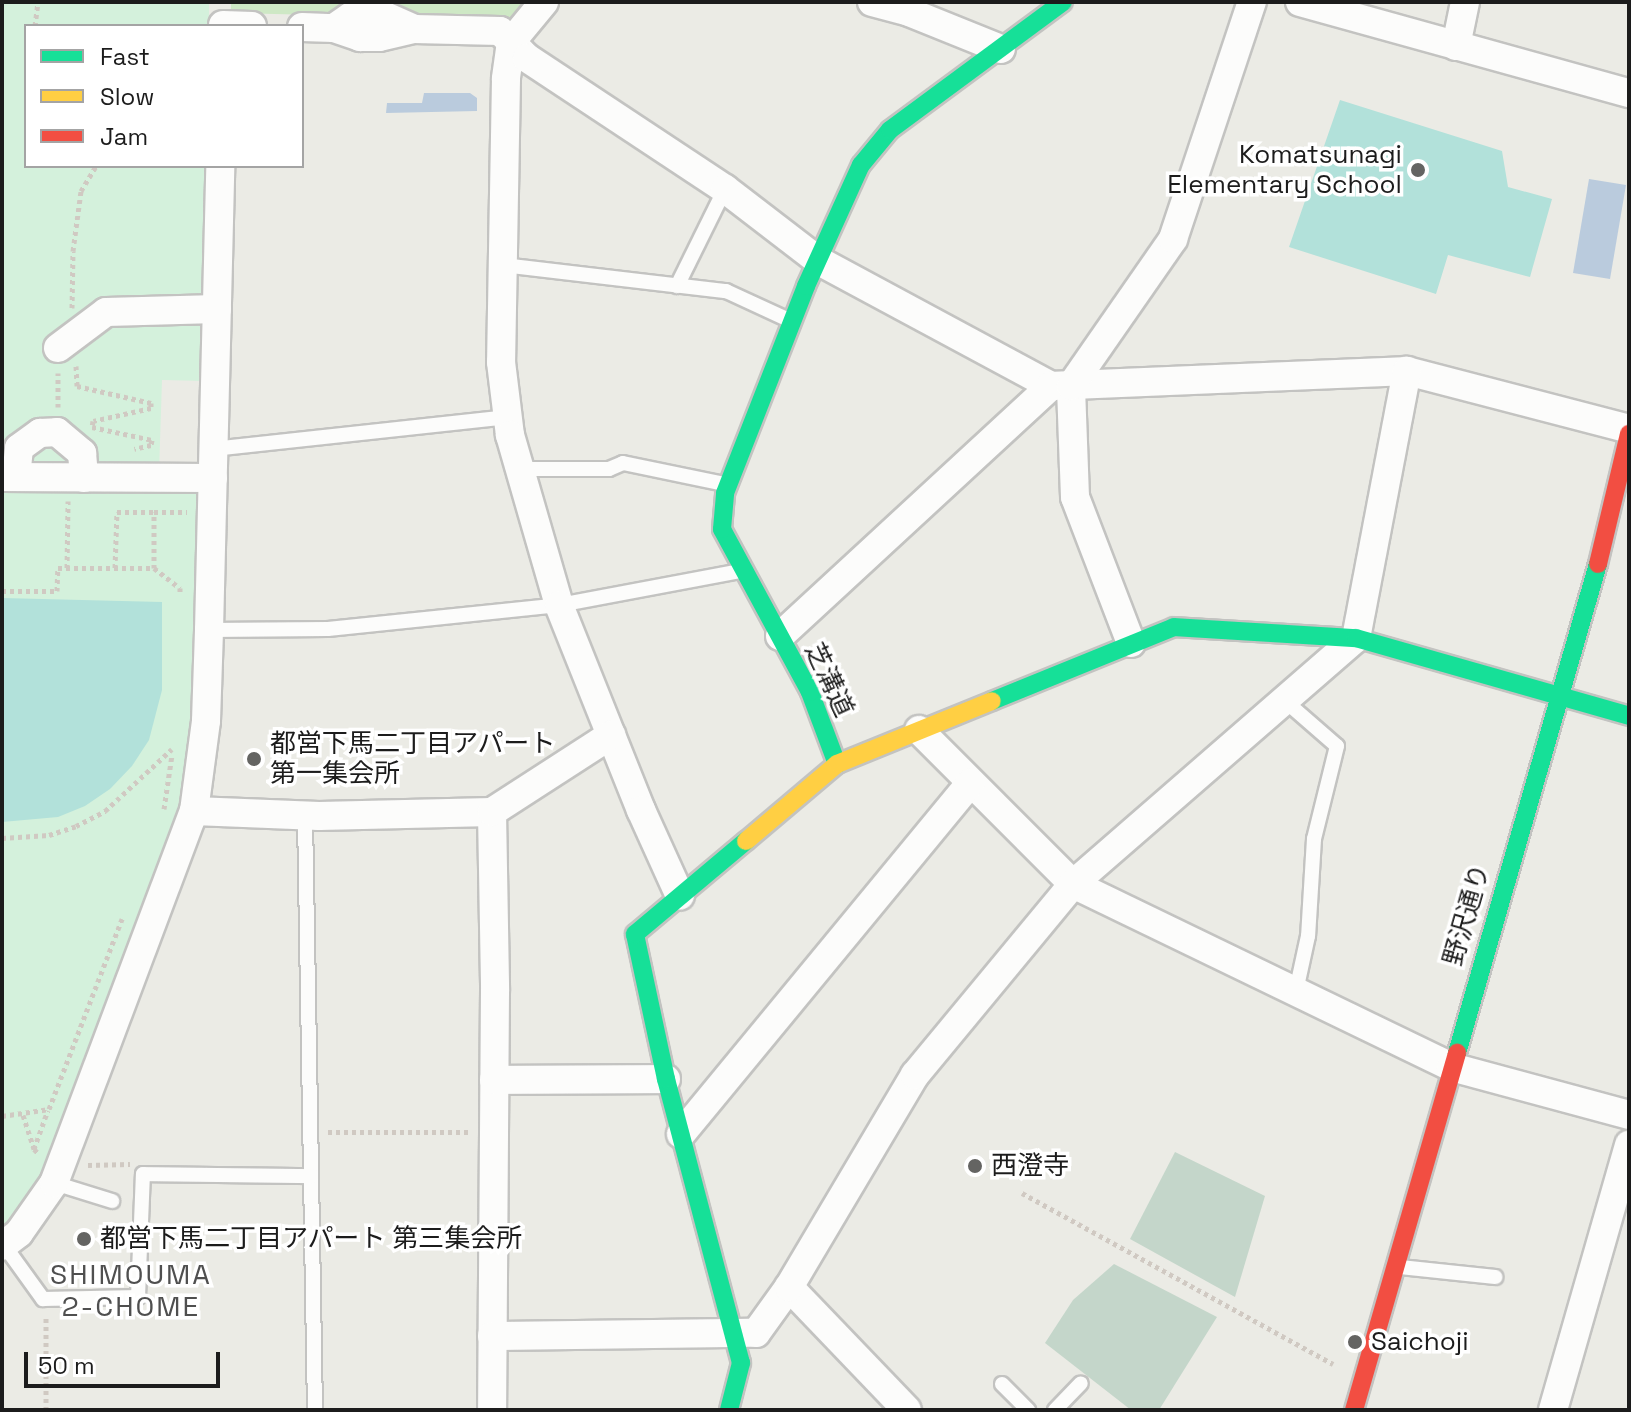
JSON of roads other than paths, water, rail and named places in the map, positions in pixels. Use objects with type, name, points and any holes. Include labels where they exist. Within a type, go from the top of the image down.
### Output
[{"type":"street","points":[[223,24],[224,2]]},
{"type":"street","points":[[544,2],[511,42],[506,79],[501,362],[508,417],[559,605],[680,896]]},
{"type":"street","points":[[872,2],[909,12],[1001,49]]},
{"type":"street","name":"芝溝道","points":[[837,764],[810,692],[722,529],[728,484],[792,321],[861,165],[890,130],[1063,2]]},
{"type":"street","points":[[780,636],[1061,386],[1173,239],[1252,2]]},
{"type":"street","points":[[1302,2],[1629,93]]},
{"type":"street","points":[[1456,46],[1465,2]]},
{"type":"street","points":[[304,27],[334,28],[360,37],[379,37],[414,29],[500,31],[527,58],[725,189],[819,261],[1061,386],[1407,371],[1629,432]]},
{"type":"street","points":[[3,1246],[19,1233],[56,1167],[194,811],[206,721],[220,168]]},
{"type":"street","points":[[67,341],[106,312],[217,309]]},
{"type":"street","points":[[492,1336],[756,1333],[789,1287],[915,1075],[1073,884],[1356,638],[1407,371]]},
{"type":"street","points":[[1061,386],[1075,497],[1131,643]]},
{"type":"street","points":[[76,478],[82,453],[57,428],[40,433],[19,448],[9,477],[76,478],[213,478]]},
{"type":"street","name":"野沢通り","points":[[1354,1410],[1556,698],[1611,518],[1629,432]]},
{"type":"street","points":[[729,1410],[741,1363],[736,1334],[666,1079],[635,934],[837,764],[1174,627],[1356,638],[1556,698],[1629,716]]},
{"type":"street","points":[[919,730],[1073,884],[1451,1067],[1629,1115]]},
{"type":"street","points":[[194,811],[305,815],[492,812],[611,735]]},
{"type":"street","points":[[681,1134],[970,783]]},
{"type":"street","points":[[492,812],[492,1410]]},
{"type":"street","points":[[494,1080],[666,1079]]},
{"type":"street","points":[[1553,1410],[1629,1145]]},
{"type":"street","points":[[789,1287],[907,1410]]},
{"type":"lane","points":[[677,286],[725,189]]},
{"type":"lane","points":[[503,265],[726,291],[792,321]]},
{"type":"lane","points":[[213,449],[508,417]]},
{"type":"lane","points":[[520,469],[609,469],[623,463],[728,484]]},
{"type":"lane","points":[[209,630],[328,629],[559,605],[743,570]]},
{"type":"lane","points":[[1284,700],[1337,746],[1314,839],[1308,936],[1296,991]]},
{"type":"lane","points":[[305,815],[315,1410]]},
{"type":"lane","points":[[56,1167],[112,1201]]},
{"type":"lane","points":[[3,1246],[43,1299],[138,1297],[143,1174],[311,1176]]},
{"type":"lane","points":[[1396,1266],[1495,1277]]},
{"type":"lane","points":[[1055,1410],[1081,1383]]},
{"type":"lane","points":[[1002,1384],[1026,1409]]},
{"type":"place","name":"Komatsunagi Elementary School","points":[[1418,170]]},
{"type":"place","name":"都営下馬二丁目アパート 第一集会所","points":[[254,759]]},
{"type":"place","name":"西澄寺","points":[[975,1166]]},
{"type":"place","name":"都営下馬二丁目アパート 第三集会所","points":[[84,1239]]},
{"type":"place","name":"Saichoji","points":[[1355,1342]]},
{"type":"district","name":"SHIMOUMA 2-CHOME","points":[[131,1290]]}]
